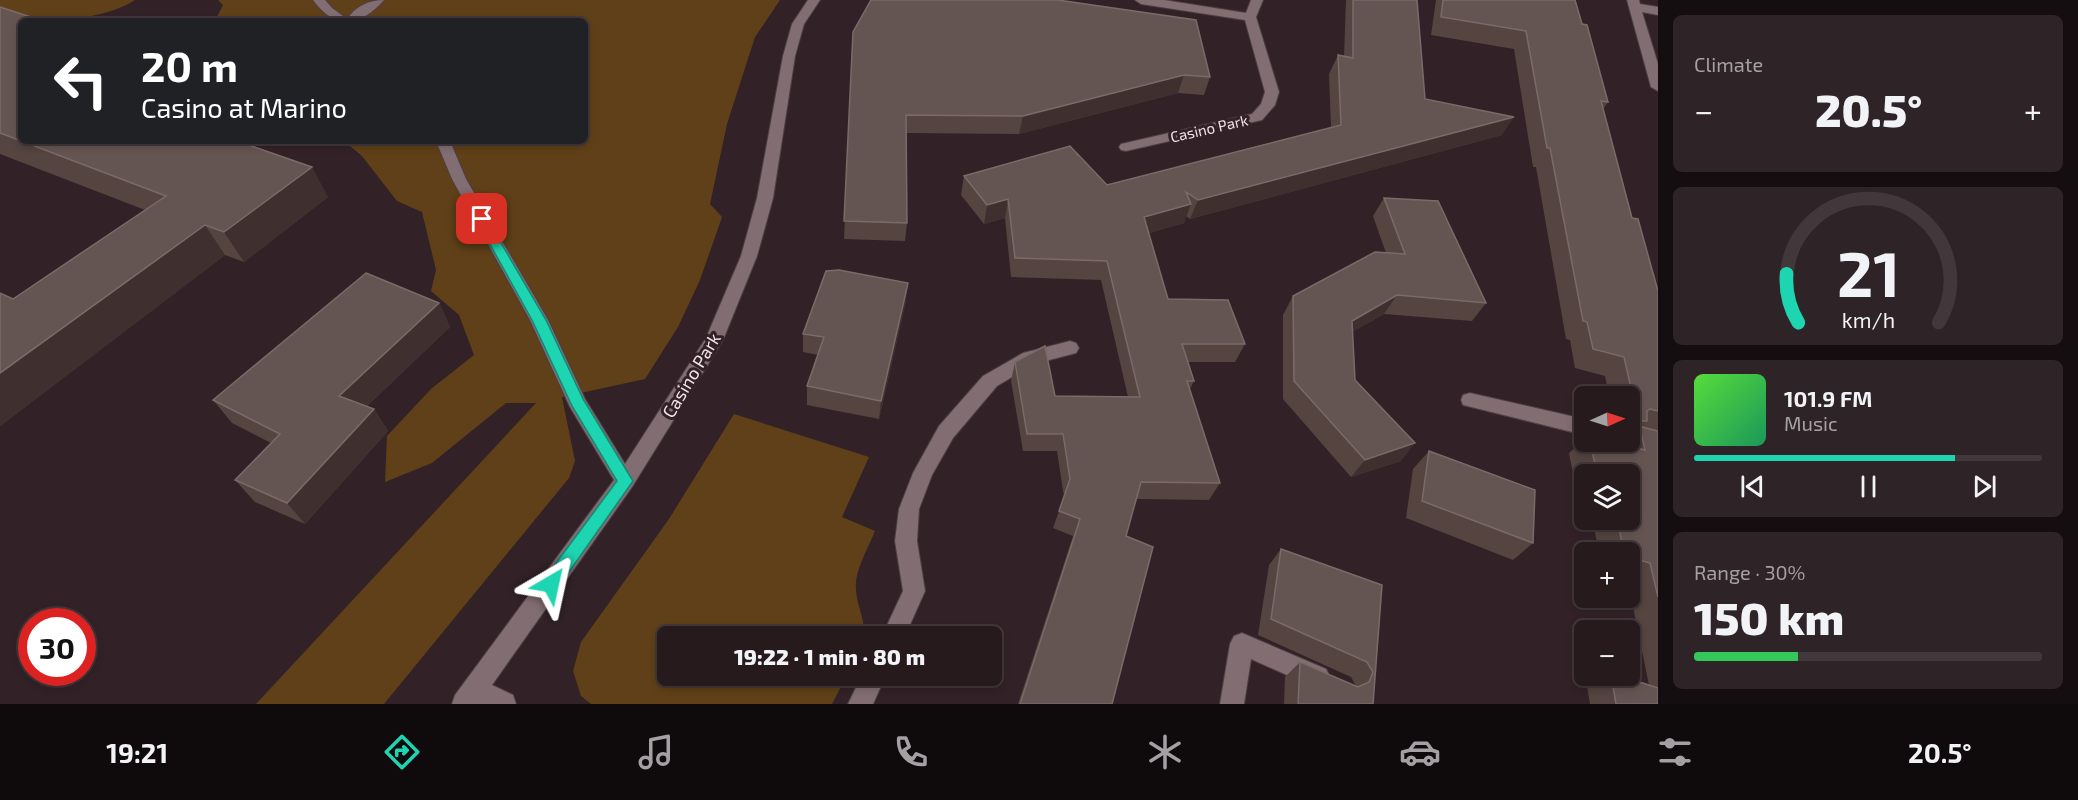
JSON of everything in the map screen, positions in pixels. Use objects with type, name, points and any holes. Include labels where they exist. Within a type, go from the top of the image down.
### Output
[{"type":"street","points":[[319,0],[327,11],[338,18]]},
{"type":"street","points":[[354,18],[378,0]]},
{"type":"street","name":"Casino Park","points":[[470,696],[626,481],[714,340],[749,256],[765,198],[789,56],[798,24],[814,0]]},
{"type":"street","points":[[1141,0],[1251,17],[1257,0]]},
{"type":"street","points":[[1634,4],[1658,11]]},
{"type":"street","points":[[1634,4],[1658,87]]},
{"type":"street","name":"Casino Park","points":[[1126,147],[1257,117],[1268,105],[1272,92],[1251,17]]},
{"type":"street","points":[[444,144],[459,179],[539,320],[577,402],[626,481]]},
{"type":"street","points":[[897,626],[914,591],[906,542],[909,509],[923,473],[946,432],[990,381],[1029,358],[1070,348]]},
{"type":"street","points":[[1470,400],[1574,425]]},
{"type":"street","points":[[1232,704],[1242,644],[1342,687]]},
{"type":"street","points":[[860,704],[869,686]]},
{"type":"street","points":[[470,696],[504,704]]},
{"type":"shaded area","points":[[0,0],[135,0],[105,13],[87,17],[18,19],[0,17]]},
{"type":"shaded area","points":[[218,0],[780,0],[755,37],[727,124],[710,204],[722,217],[700,280],[678,327],[645,379],[562,397],[575,461],[569,478],[384,704],[256,704],[536,403],[506,403],[432,463],[385,482],[387,436],[431,389],[474,355],[459,315],[431,291],[436,270],[422,212],[397,201],[362,156],[348,144],[588,144],[588,18],[216,18],[223,5]]},
{"type":"shaded area","points":[[734,414],[869,457],[842,517],[875,531],[859,568],[856,583],[863,626],[657,626],[657,686],[841,686],[832,704],[591,704],[581,696],[573,671],[581,642],[669,519]]},
{"type":"building","points":[[871,0],[1058,0],[1196,20],[1210,77],[1184,75],[1023,116],[906,115],[907,223],[844,221],[853,32]]},
{"type":"building","points":[[1353,0],[1417,0],[1425,99],[1514,117],[1198,200],[1186,192],[1191,204],[1144,217],[1168,299],[1228,300],[1245,344],[1182,344],[1194,381],[1187,381],[1220,483],[1141,482],[1126,536],[1153,547],[1112,704],[1020,704],[1080,519],[1059,511],[1070,479],[1063,434],[1027,434],[1015,362],[1045,346],[1055,396],[1140,397],[1107,261],[1015,258],[1008,199],[987,205],[964,176],[1070,146],[1107,185],[1341,125],[1338,55],[1353,58]]},
{"type":"building","points":[[1443,0],[1575,0],[1582,24],[1587,25],[1608,102],[1601,101],[1632,218],[1638,219],[1658,291],[1658,411],[1650,409],[1647,411],[1647,421],[1640,421],[1640,386],[1630,386],[1624,357],[1593,349],[1587,322],[1583,321],[1550,148],[1547,148],[1526,31],[1441,17]]},
{"type":"building","points":[[0,7],[34,18],[18,18],[18,140],[0,133]]},
{"type":"building","points":[[29,144],[246,144],[312,167],[224,232],[205,225],[0,373],[0,293],[13,299],[166,196]]},
{"type":"building","points":[[1384,198],[1438,201],[1486,303],[1397,295],[1352,321],[1355,380],[1415,443],[1365,460],[1294,381],[1293,296],[1375,252],[1405,254]]},
{"type":"building","points":[[839,270],[908,283],[881,401],[807,386],[824,337],[803,334],[826,271]]},
{"type":"building","points":[[366,273],[439,303],[339,396],[374,409],[287,503],[235,480],[280,434],[213,400]]},
{"type":"building","points":[[1640,425],[1658,431],[1658,597],[1650,563],[1640,560],[1640,542],[1622,542],[1619,530],[1640,530],[1640,464],[1595,464],[1592,452],[1640,452],[1640,449],[1645,450]]},
{"type":"building","points":[[1429,451],[1535,490],[1533,543],[1422,501]]},
{"type":"building","points":[[1281,549],[1382,585],[1373,704],[1298,704],[1300,662],[1358,687],[1369,682],[1373,672],[1367,662],[1271,619]]},
{"type":"building","points":[[1640,682],[1658,688],[1658,704],[1616,704],[1613,686],[1640,686]]},
{"type":"route","points":[[482,219],[539,320],[577,402],[626,481],[551,584]]}]
